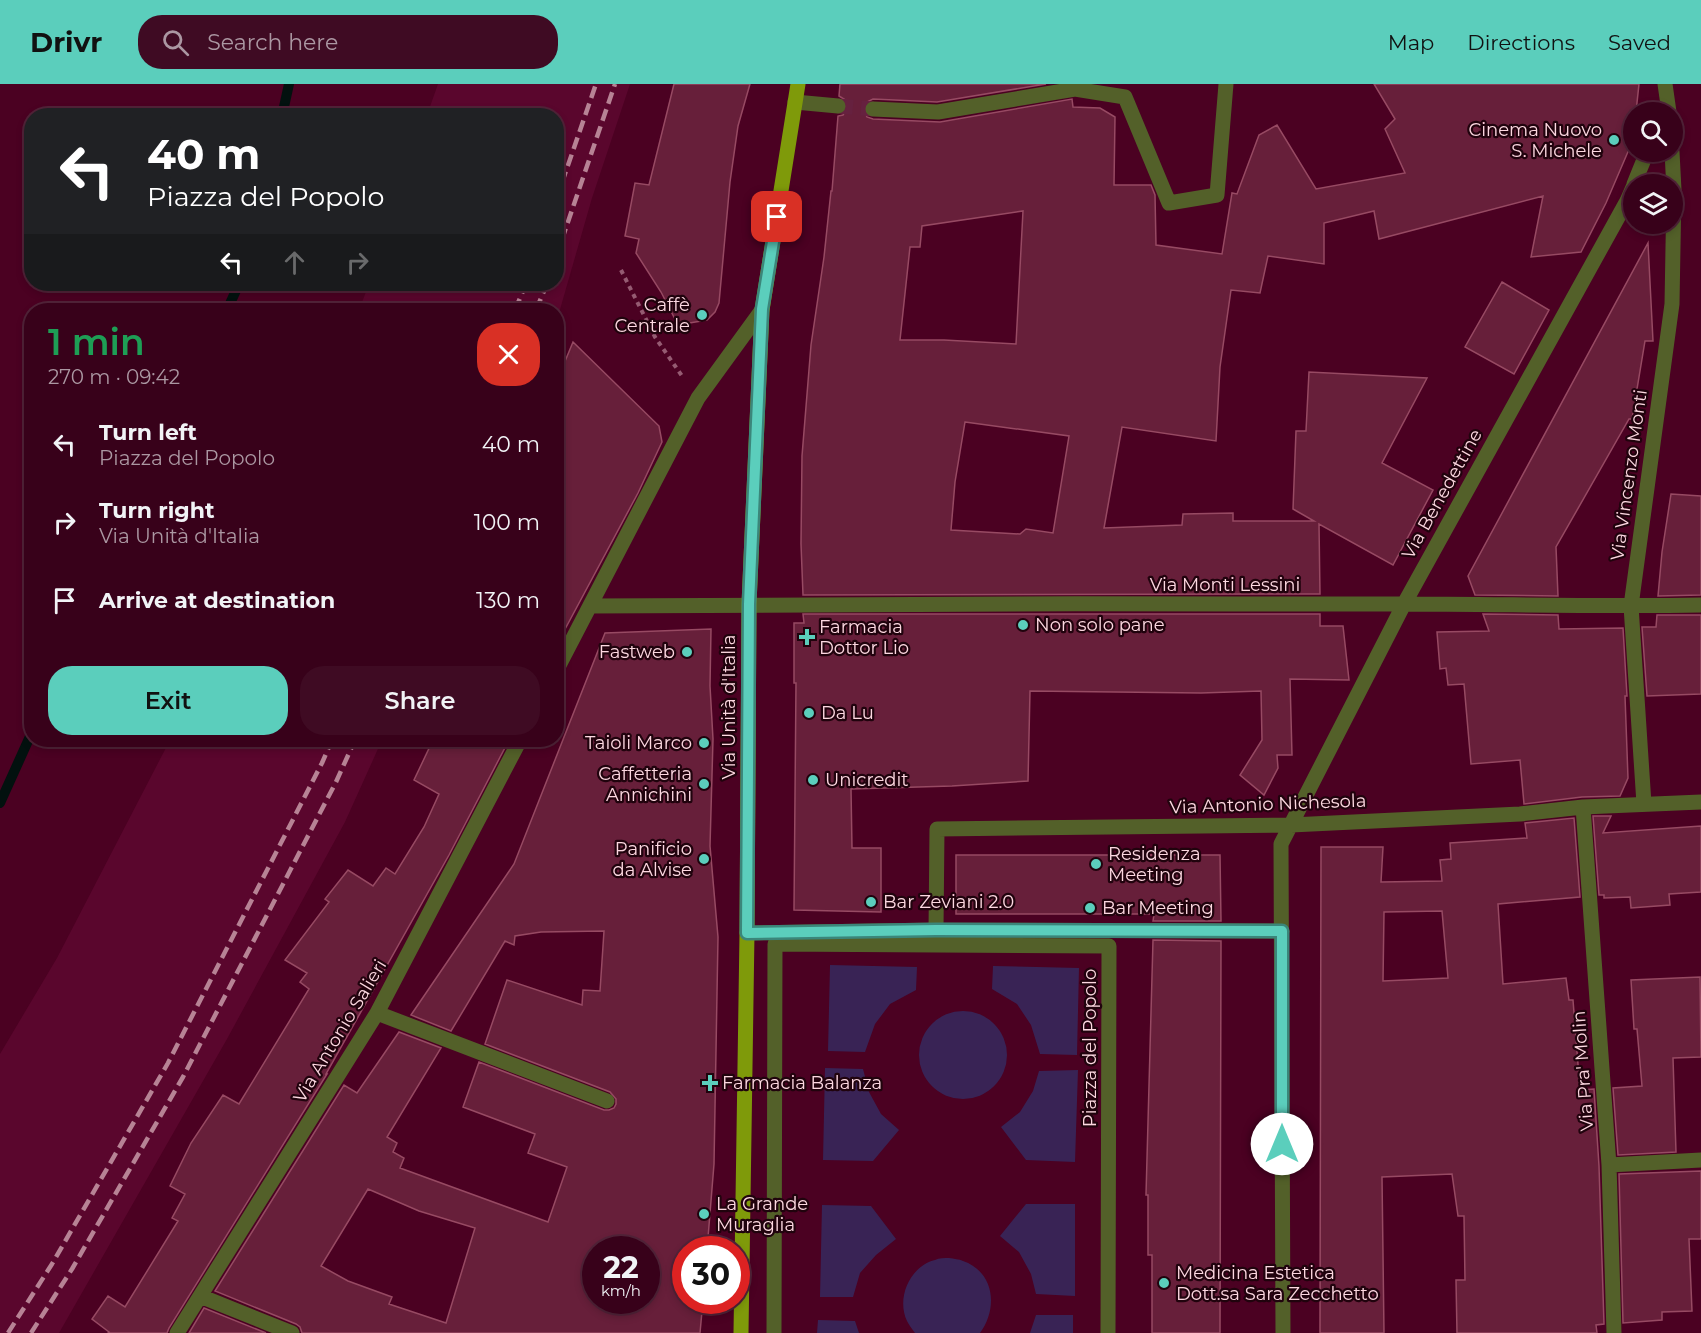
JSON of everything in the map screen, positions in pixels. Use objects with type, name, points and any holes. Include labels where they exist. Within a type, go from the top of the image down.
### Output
[{"type":"main road","name":"Via Unità d'Italia","points":[[741,1333],[749,604],[762,309],[798,84]]},
{"type":"street","points":[[873,109],[938,112],[1075,89],[1125,98],[1169,203],[1217,195],[1226,84]]},
{"type":"street","points":[[1665,84],[1666,102]]},
{"type":"street","points":[[795,102],[838,106]]},
{"type":"street","name":"Via Vincenzo Monti","points":[[1644,804],[1631,606],[1672,304],[1673,162]]},
{"type":"street","name":"Via Benedettine","points":[[1283,1333],[1281,844],[1404,604],[1623,208]]},
{"type":"street","points":[[564,655],[698,398],[762,309]]},
{"type":"street","name":"Via Monti Lessini","points":[[590,606],[749,604],[1701,605]]},
{"type":"street","name":"Via Antonio Salieri","points":[[177,1333],[377,1013],[516,747]]},
{"type":"street","name":"Via Antonio Nichesola","points":[[936,930],[937,829],[1290,825],[1701,802]]},
{"type":"street","name":"Via Pra' Molin","points":[[1584,807],[1609,1165],[1614,1333]]},
{"type":"street","points":[[747,933],[936,930],[1282,931]]},
{"type":"street","name":"Piazza del Popolo","points":[[774,1333],[775,944],[1109,946],[1108,1333]]},
{"type":"street","points":[[377,1013],[607,1101]]},
{"type":"street","points":[[1609,1165],[1701,1160]]},
{"type":"street","points":[[200,1296],[291,1333]]},
{"type":"path","points":[[621,270],[654,337],[698,398]]},
{"type":"shaded area","points":[[438,84],[630,84],[592,198],[562,303],[362,303],[366,291],[564,291],[564,108],[429,108]]},
{"type":"shaded area","points":[[166,747],[379,747],[345,822],[227,1039],[59,1333],[0,1333],[0,1054],[57,958]]},
{"type":"shaded area","points":[[830,965],[917,967],[916,990],[890,1004],[875,1024],[865,1052],[828,1051]]},
{"type":"shaded area","points":[[993,966],[1079,968],[1077,1055],[1040,1054],[1031,1025],[1017,1004],[992,989]]},
{"type":"shaded area","points":[[963,1011],[988,1018],[1000,1030],[1007,1055],[1000,1080],[988,1092],[963,1099],[938,1092],[926,1080],[919,1055],[926,1030],[938,1018]]},
{"type":"shaded area","points":[[825,1068],[863,1069],[869,1092],[881,1114],[899,1130],[873,1161],[823,1160]]},
{"type":"shaded area","points":[[1078,1070],[1075,1162],[1026,1160],[1001,1127],[1020,1112],[1033,1091],[1039,1071]]},
{"type":"shaded area","points":[[1026,1204],[1075,1204],[1075,1296],[1036,1294],[1031,1274],[1019,1252],[1000,1236]]},
{"type":"shaded area","points":[[822,1205],[871,1206],[896,1239],[876,1255],[860,1273],[853,1297],[820,1297]]},
{"type":"shaded area","points":[[949,1258],[974,1266],[987,1282],[991,1303],[986,1323],[980,1333],[915,1333],[904,1312],[904,1293],[907,1284],[926,1263]]},
{"type":"shaded area","points":[[1036,1315],[1073,1315],[1073,1333],[1030,1333]]},
{"type":"shaded area","points":[[818,1320],[855,1321],[859,1333],[817,1333]]},
{"type":"building","points":[[674,84],[750,84],[738,126],[730,182],[719,303],[715,312],[707,320],[678,325],[661,292],[636,253],[639,239],[625,236],[635,183],[649,185]]},
{"type":"building","points":[[840,84],[1046,84],[937,102],[873,99],[865,103],[863,109],[867,117],[873,119],[940,122],[1072,99],[1073,107],[1100,108],[1115,117],[1114,185],[1151,185],[1155,195],[1156,245],[1222,254],[1232,193],[1237,194],[1259,135],[1277,125],[1316,189],[1405,173],[1385,129],[1395,119],[1374,84],[1639,84],[1637,102],[1623,102],[1624,162],[1581,252],[1531,257],[1543,196],[1379,239],[1374,211],[1324,223],[1324,264],[1268,256],[1260,293],[1231,290],[1220,367],[1216,441],[1122,427],[1104,528],[1182,525],[1183,514],[1233,513],[1233,521],[1314,521],[1293,509],[1296,431],[1306,431],[1309,372],[1427,378],[1382,463],[1433,490],[1393,565],[1319,524],[1320,594],[803,595],[802,456],[811,345],[832,191],[838,116],[843,115],[848,107],[847,101],[839,96]],"holes":[[[1023,211],[1016,344],[900,340],[910,247],[920,247],[922,226]],[[965,422],[1069,436],[1053,533],[1026,529],[1020,534],[951,530],[955,482]]]},
{"type":"building","points":[[1648,243],[1653,341],[1645,341],[1632,419],[1629,419],[1556,547],[1558,596],[1475,595],[1468,576]]},
{"type":"building","points":[[1502,282],[1549,310],[1514,374],[1465,347]]},
{"type":"building","points":[[573,342],[659,426],[662,442],[638,493],[564,631],[564,364]]},
{"type":"building","points":[[1671,494],[1701,496],[1701,595],[1658,596]]},
{"type":"building","points":[[803,614],[1320,614],[1320,626],[1343,626],[1349,680],[1290,679],[1292,755],[1277,755],[1278,768],[1264,795],[1240,775],[1262,740],[1261,691],[1201,693],[1030,691],[1028,781],[851,789],[852,848],[881,848],[881,912],[794,910],[796,683],[794,683],[794,623],[804,623]]},
{"type":"building","points":[[1483,614],[1558,615],[1559,629],[1623,628],[1628,778],[1620,796],[1582,797],[1524,804],[1520,760],[1471,764],[1464,684],[1448,685],[1446,668],[1440,669],[1437,632],[1489,631]]},
{"type":"building","points":[[1657,615],[1701,615],[1701,694],[1647,696],[1642,627],[1656,627]]},
{"type":"building","points":[[711,629],[710,686],[713,739],[710,846],[718,937],[714,1164],[708,1236],[672,1236],[672,1314],[702,1314],[700,1333],[302,1333],[296,1324],[215,1291],[344,1085],[357,1093],[399,1032],[441,1048],[387,1137],[397,1143],[393,1152],[404,1158],[400,1168],[548,1222],[567,1167],[528,1153],[535,1134],[463,1107],[479,1062],[604,1110],[614,1108],[616,1099],[610,1092],[485,1044],[507,980],[582,1005],[583,990],[600,991],[604,931],[541,932],[515,936],[514,945],[505,941],[451,1031],[411,1015],[514,864],[560,747],[564,747],[564,737],[605,633]],"holes":[[[368,1189],[419,1211],[475,1228],[446,1323],[389,1304],[392,1297],[348,1281],[321,1266]]]},
{"type":"building","points":[[430,747],[505,747],[449,855],[327,1074],[167,1333],[108,1333],[92,1319],[108,1296],[125,1307],[178,1221],[172,1218],[185,1194],[170,1186],[191,1143],[223,1095],[239,1104],[309,989],[300,982],[307,973],[285,960],[329,902],[325,899],[348,870],[373,886],[386,868],[395,874],[424,827],[439,794],[414,780]]},
{"type":"building","points":[[1593,816],[1611,816],[1603,833],[1701,826],[1701,892],[1669,894],[1670,905],[1631,908],[1630,897],[1604,898],[1604,895],[1599,895]]},
{"type":"building","points":[[1574,818],[1580,897],[1498,904],[1503,984],[1566,978],[1569,1000],[1573,1000],[1580,1090],[1594,1089],[1604,1324],[1596,1325],[1597,1333],[1457,1333],[1456,1280],[1465,1280],[1464,1216],[1458,1216],[1452,1174],[1382,1177],[1384,1333],[1320,1333],[1321,847],[1383,847],[1381,882],[1442,881],[1440,860],[1451,859],[1450,843],[1527,838],[1525,823]],"holes":[[[1442,911],[1448,978],[1383,981],[1384,912]]]},
{"type":"building","points":[[956,855],[1220,855],[1221,921],[1153,921],[1154,914],[956,914]]},
{"type":"building","points":[[1153,940],[1221,941],[1220,1333],[1152,1333],[1152,1255],[1148,1255],[1148,1195],[1146,1195]]},
{"type":"building","points":[[1700,977],[1701,1057],[1673,1058],[1676,1152],[1618,1155],[1613,1088],[1642,1086],[1637,1029],[1634,1029],[1631,980]]},
{"type":"building","points":[[1701,1171],[1701,1239],[1689,1239],[1692,1311],[1662,1312],[1662,1320],[1623,1323],[1619,1174]]},
{"type":"building","points":[[204,1308],[266,1333],[189,1333]]},
{"type":"waterway","points":[[284,108],[289,84]]},
{"type":"waterway","points":[[230,303],[236,291]]},
{"type":"waterway","points":[[0,803],[25,747]]},
{"type":"tunnel","points":[[838,106],[873,109]]},
{"type":"railway","points":[[564,177],[596,84]]},
{"type":"railway","points":[[564,234],[615,84]]},
{"type":"railway","points":[[518,303],[523,291]]},
{"type":"railway","points":[[539,303],[544,291]]},
{"type":"railway","points":[[8,1333],[52,1264],[168,1063],[329,747]]},
{"type":"railway","points":[[31,1333],[72,1269],[183,1077],[336,782],[352,747]]},
{"type":"place","name":"Cinema Nuovo S. Michele","points":[[1614,140]]},
{"type":"place","name":"Caffè Centrale","points":[[702,315]]},
{"type":"place","name":"Non solo pane","points":[[1023,625]]},
{"type":"place","name":"Farmacia Dottor Lio","points":[[807,637]]},
{"type":"place","name":"Fastweb","points":[[687,652]]},
{"type":"place","name":"Da Lu","points":[[809,713]]},
{"type":"place","name":"Taioli Marco","points":[[704,743]]},
{"type":"place","name":"Unicredit","points":[[813,780]]},
{"type":"place","name":"Caffetteria Annichini","points":[[704,784]]},
{"type":"place","name":"Panificio da Alvise","points":[[704,859]]},
{"type":"place","name":"Residenza Meeting","points":[[1096,864]]},
{"type":"place","name":"Bar Zeviani 2.0","points":[[871,902]]},
{"type":"place","name":"Bar Meeting","points":[[1090,908]]},
{"type":"place","name":"Farmacia Balanza","points":[[710,1083]]},
{"type":"place","name":"La Grande Muraglia","points":[[704,1214]]},
{"type":"place","name":"Medicina Estetica Dott.sa Sara Zecchetto","points":[[1164,1283]]},
{"type":"route","points":[[777,217],[762,309],[749,604],[747,933],[936,930],[1282,931],[1282,1144]]}]
